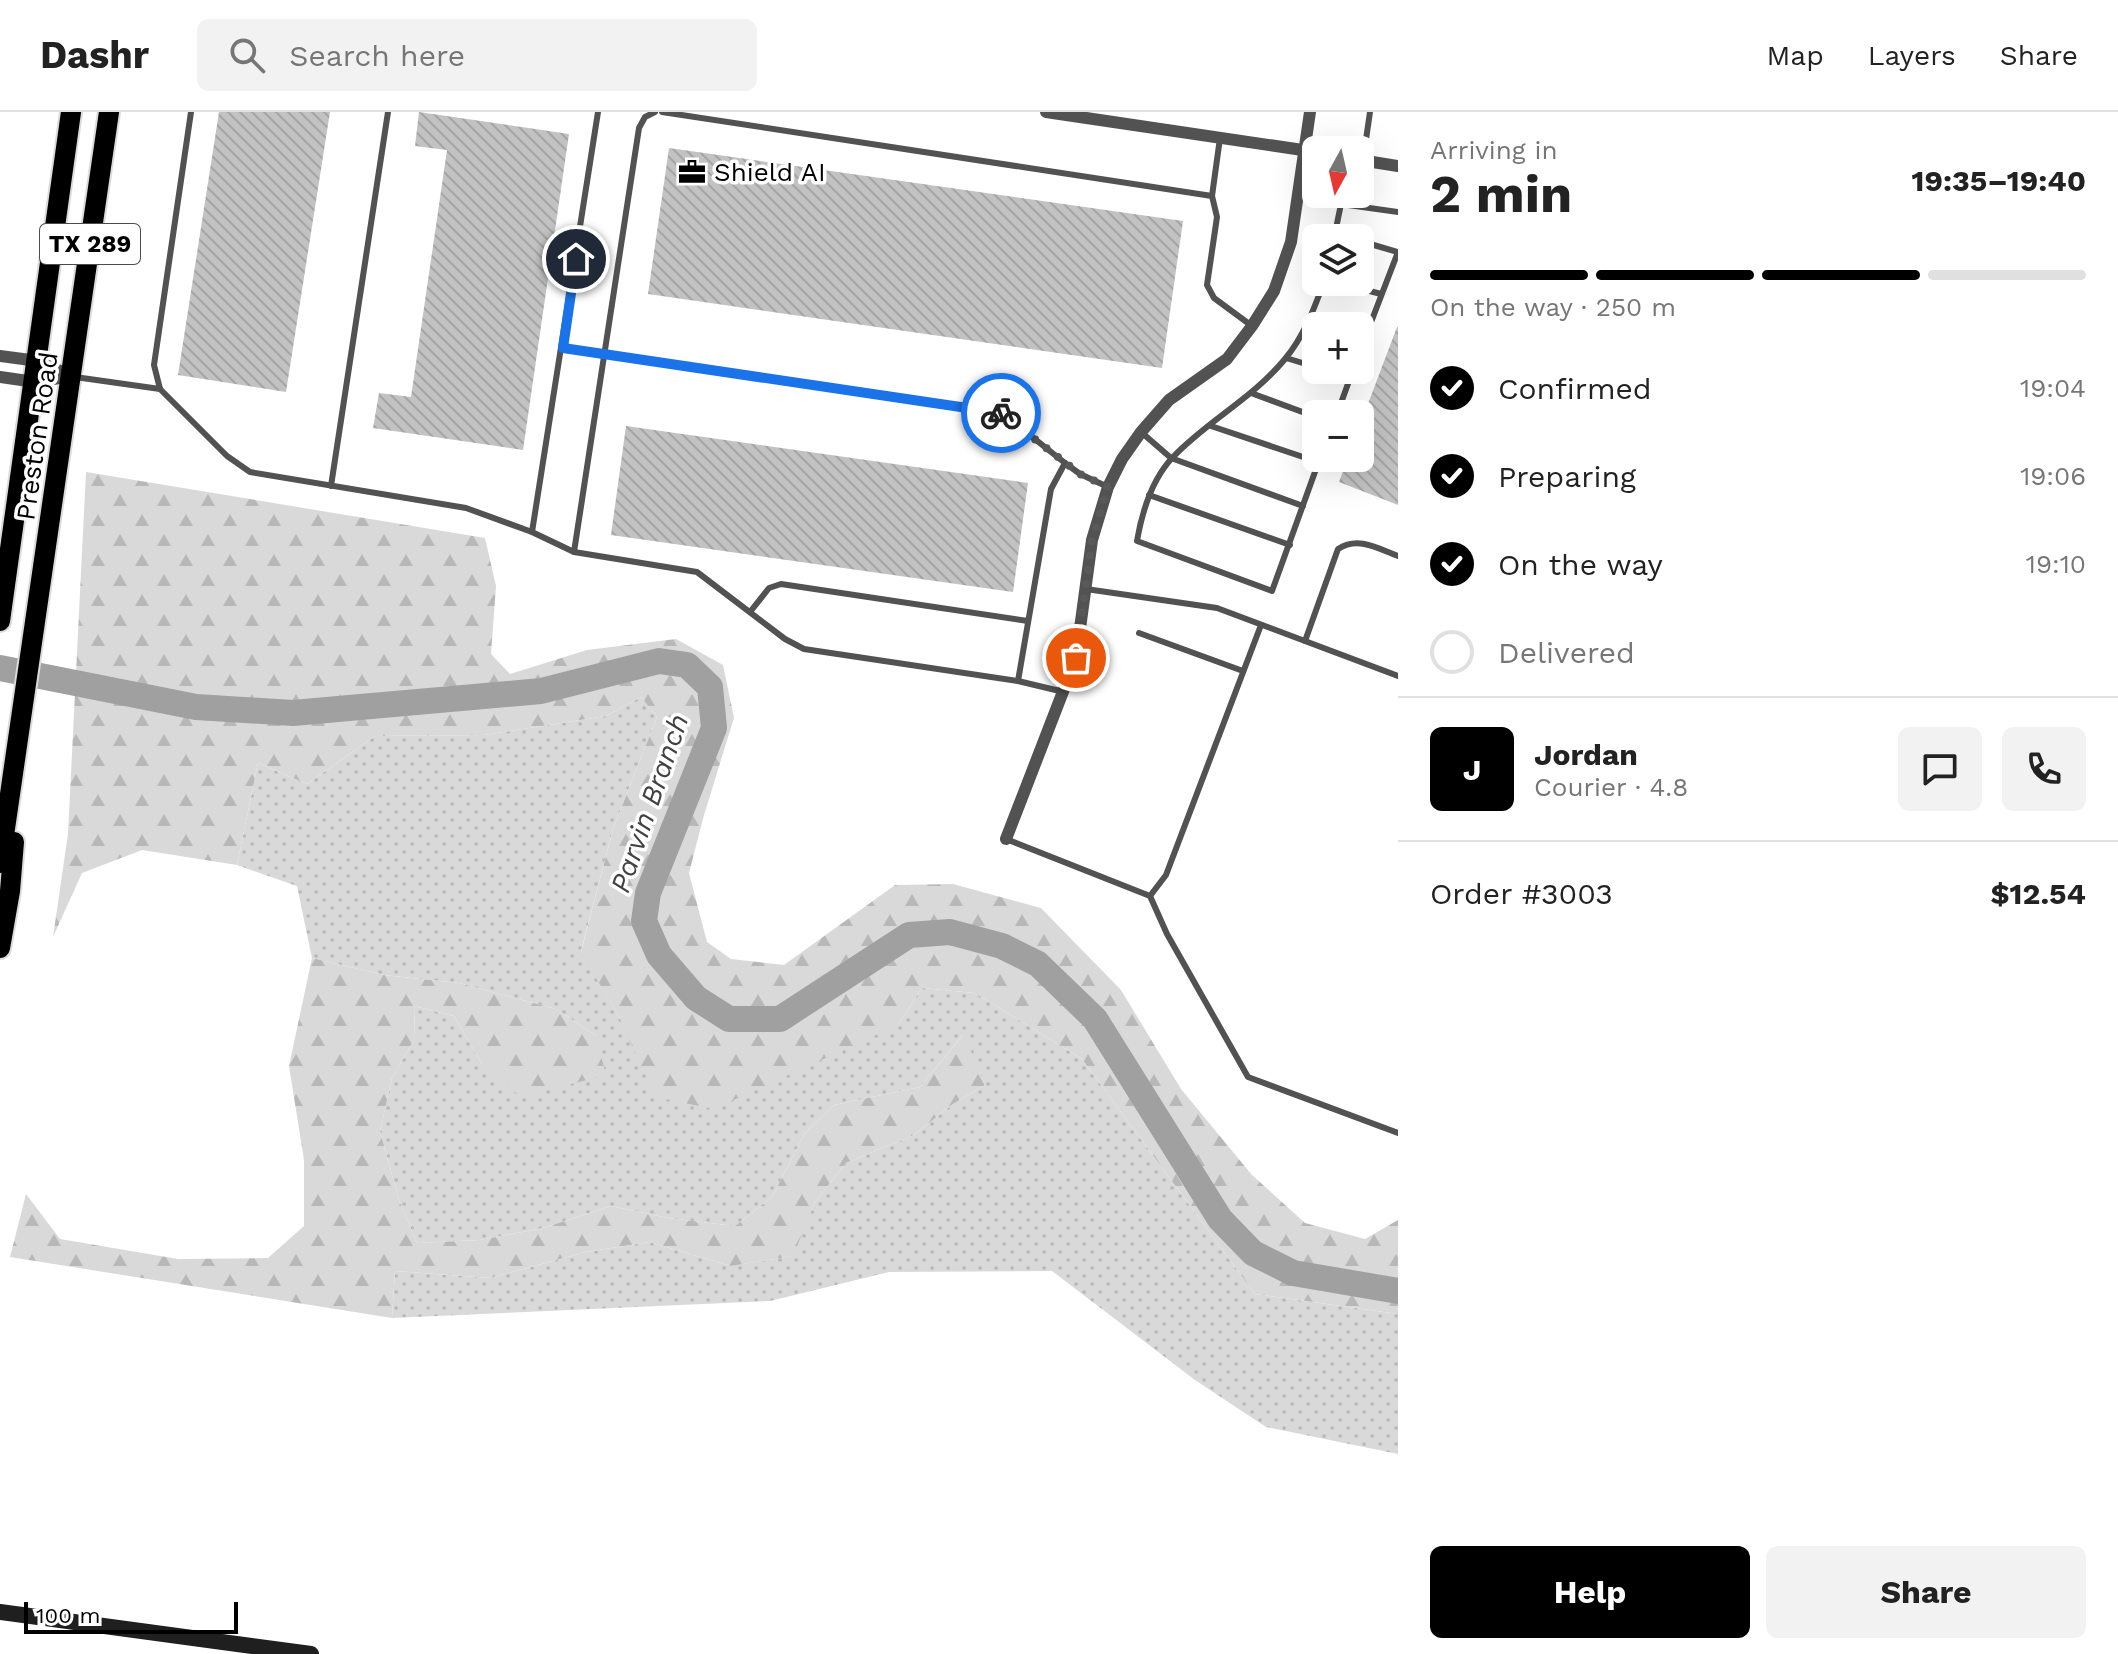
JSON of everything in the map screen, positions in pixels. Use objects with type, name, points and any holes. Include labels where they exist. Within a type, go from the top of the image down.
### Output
[{"type":"main road","name":"Preston Road","points":[[0,621],[71,112]]},
{"type":"main road","name":"Preston Road","points":[[0,863],[109,112]]},
{"type":"main road","points":[[0,948],[14,851],[13,782]]},
{"type":"main road","points":[[0,1612],[311,1654]]},
{"type":"street","points":[[1046,112],[1095,116],[1302,150]]},
{"type":"street","points":[[1310,112],[1310,136]]},
{"type":"street","points":[[1374,162],[1398,166]]},
{"type":"street","points":[[1006,839],[1076,658],[1092,540],[1108,487],[1122,459],[1169,400],[1227,359],[1252,326],[1274,291],[1291,242],[1302,189]]},
{"type":"street","points":[[0,356],[38,361],[71,376]]},
{"type":"street","points":[[0,377],[35,382],[71,376]]},
{"type":"lane","points":[[191,112],[154,365],[160,389],[227,456],[250,472],[466,508],[532,532],[574,552],[697,572],[785,639],[804,649],[1018,681],[1064,692]]},
{"type":"lane","points":[[331,486],[388,112]]},
{"type":"lane","points":[[532,532],[598,112]]},
{"type":"lane","points":[[574,552],[639,128],[645,117],[655,112]]},
{"type":"lane","points":[[662,112],[1212,196]]},
{"type":"lane","points":[[1366,136],[1370,112]]},
{"type":"lane","points":[[1220,138],[1212,196],[1217,217],[1207,285],[1214,298],[1252,326]]},
{"type":"lane","points":[[1337,224],[1341,204],[1398,212]]},
{"type":"lane","points":[[1373,312],[1398,252],[1374,245]]},
{"type":"lane","points":[[1374,292],[1381,294]]},
{"type":"lane","points":[[1302,333],[1286,358],[1251,393],[1171,458],[1149,495],[1140,519],[1137,541],[1272,591],[1315,472]]},
{"type":"lane","points":[[563,348],[995,411],[1080,474],[1108,487]]},
{"type":"lane","points":[[1286,358],[1302,363]]},
{"type":"lane","points":[[71,376],[160,389]]},
{"type":"lane","points":[[1251,393],[1302,412]]},
{"type":"lane","points":[[1211,426],[1302,455]]},
{"type":"lane","points":[[1141,432],[1171,458],[1303,506]]},
{"type":"lane","points":[[1018,681],[1051,489],[1065,463]]},
{"type":"lane","points":[[1149,495],[1290,545]]},
{"type":"lane","points":[[1305,641],[1338,549],[1348,543],[1361,542],[1398,556]]},
{"type":"lane","points":[[750,612],[769,588],[781,584],[1028,621]]},
{"type":"lane","points":[[1086,589],[1217,608],[1398,676]]},
{"type":"lane","points":[[1150,896],[1166,875],[1261,625]]},
{"type":"lane","points":[[1139,633],[1243,671]]},
{"type":"lane","points":[[1006,839],[1150,896],[1167,934],[1248,1077],[1398,1133]]},
{"type":"green space","points":[[86,472],[485,538],[496,586],[491,654],[510,674],[587,650],[676,639],[723,665],[734,718],[689,873],[707,942],[731,959],[784,965],[895,885],[953,884],[1041,908],[1121,990],[1181,1089],[1252,1175],[1305,1223],[1365,1239],[1398,1220],[1398,1314],[1255,1294],[1082,1059],[975,993],[922,988],[898,1025],[714,1109],[655,1097],[620,1019],[581,952],[613,829],[657,717],[641,697],[606,716],[484,735],[375,736],[307,784],[258,763],[237,865],[142,850],[82,873],[53,937],[68,834]]},
{"type":"green space","points":[[641,697],[657,717],[613,829],[581,951],[620,1019],[898,1025],[922,988],[975,993],[1082,1059],[1255,1294],[1398,1314],[1398,1454],[1266,1427],[1195,1380],[1052,1271],[889,1272],[770,1301],[392,1318],[395,1271],[490,1278],[586,1252],[649,1242],[731,1266],[792,1256],[815,1202],[846,1163],[914,1135],[953,1104],[985,1085],[963,1035],[920,1087],[834,1105],[805,1133],[772,1197],[735,1226],[668,1218],[611,1206],[543,1228],[480,1240],[417,1243],[399,1200],[380,1131],[392,1078],[415,1038],[414,1006],[454,1016],[482,1064],[596,1036],[556,1009],[459,983],[384,975],[312,958],[297,886],[237,865],[258,763],[307,784],[375,736],[484,735],[606,716]]},
{"type":"green space","points":[[312,958],[384,975],[459,983],[556,1009],[596,1036],[606,1075],[521,1097],[482,1064],[454,1016],[414,1006],[415,1038],[392,1078],[380,1131],[399,1200],[417,1243],[480,1240],[543,1228],[611,1206],[668,1218],[735,1226],[772,1197],[805,1133],[834,1105],[920,1087],[964,1034],[985,1085],[953,1104],[914,1135],[846,1163],[815,1202],[793,1256],[731,1266],[649,1242],[586,1252],[490,1278],[395,1271],[392,1318],[10,1257],[26,1194],[60,1239],[178,1259],[268,1258],[304,1226],[304,1160],[289,1066]]},
{"type":"building","points":[[219,112],[330,112],[286,392],[178,375]]},
{"type":"building","points":[[419,112],[569,134],[523,450],[373,428],[379,393],[411,397],[447,150],[415,146]]},
{"type":"building","points":[[669,148],[1183,221],[1162,368],[648,294]]},
{"type":"building","points":[[1398,327],[1398,505],[1339,482],[1343,472],[1374,472],[1374,400],[1369,400]]},
{"type":"building","points":[[626,426],[1028,483],[1013,592],[611,535]]},
{"type":"waterway","name":"Parvin Branch","points":[[0,668],[196,707],[293,713],[541,691],[659,661],[687,665],[710,687],[714,728],[648,893],[644,921],[659,955],[696,998],[729,1019],[780,1019],[909,935],[950,932],[1002,946],[1038,964],[1095,1019],[1220,1219],[1253,1253],[1293,1273],[1398,1291]]},
{"type":"way so far","points":[[1001,413],[1080,474],[1108,487],[1092,540],[1076,658]]},
{"type":"place","name":"Shield AI","points":[[692,172]]},
{"type":"route","points":[[576,259],[563,348],[1001,413]]}]
